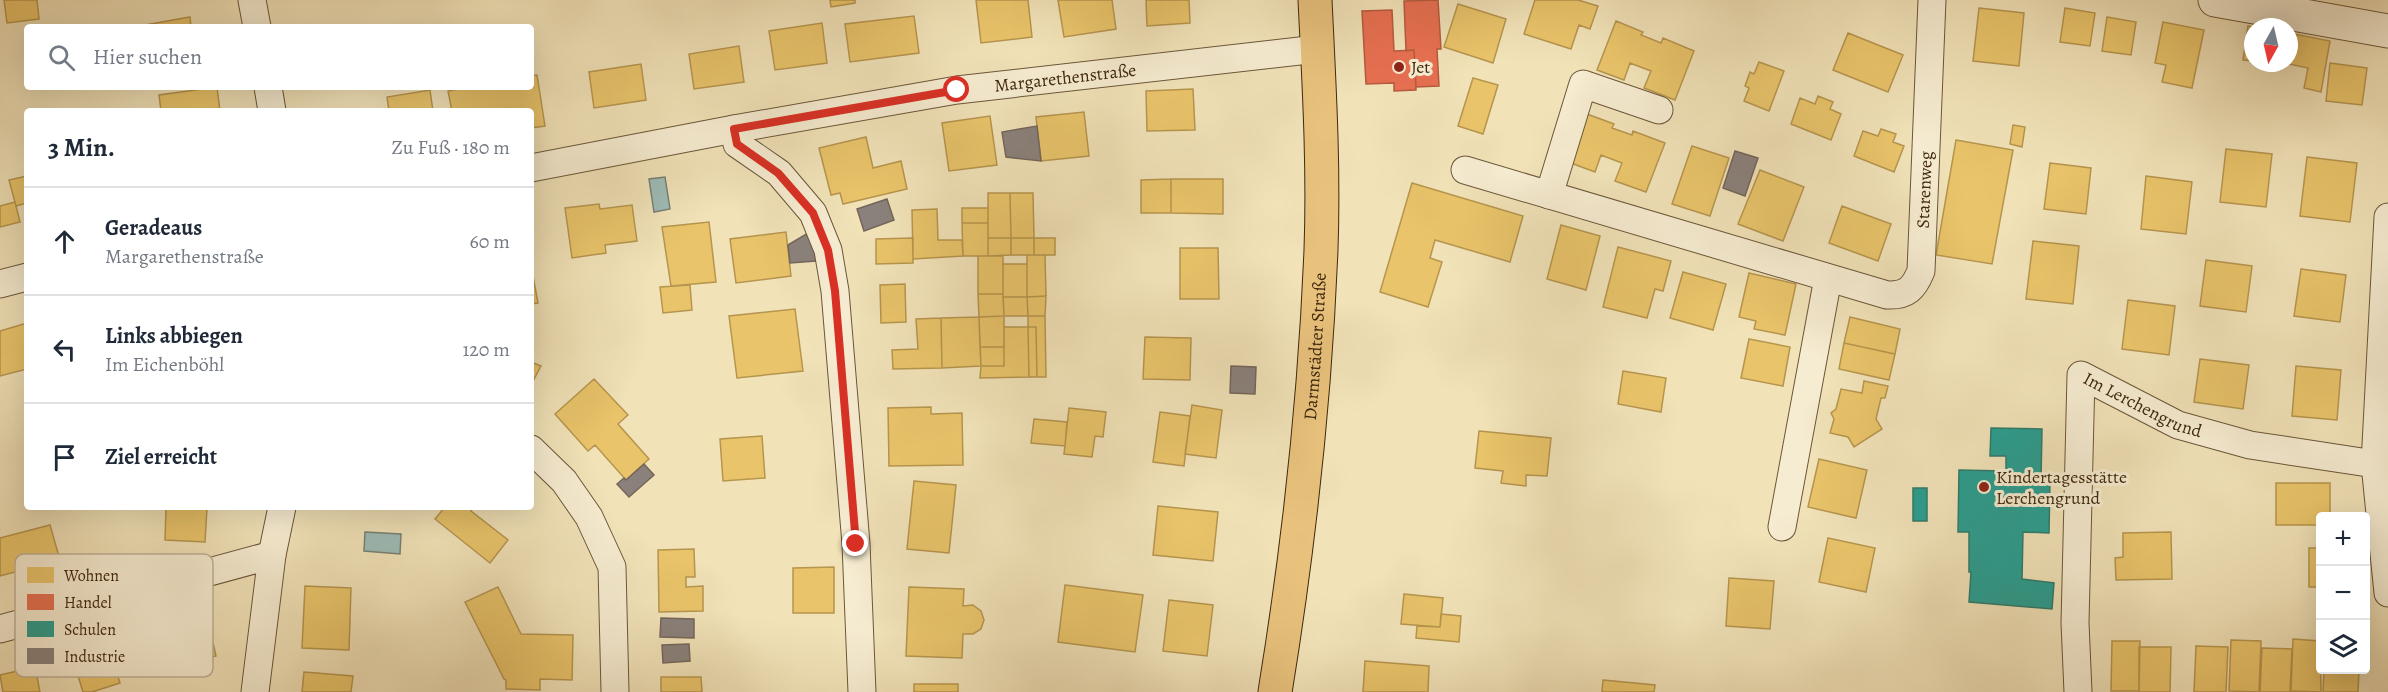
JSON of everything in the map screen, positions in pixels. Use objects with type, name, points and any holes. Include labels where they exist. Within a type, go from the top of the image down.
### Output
[{"type":"main road","name":"Darmstädter Straße","points":[[1275,692],[1302,514],[1314,374],[1321,248],[1321,138],[1315,0]]},
{"type":"street","points":[[252,0],[256,24]]},
{"type":"street","name":"Starenweg","points":[[1465,170],[1887,295],[1898,295],[1909,291],[1922,271],[1932,0]]},
{"type":"street","points":[[2215,0],[2388,31]]},
{"type":"street","name":"Margarethenstraße","points":[[534,167],[957,90],[1317,49]]},
{"type":"street","points":[[1549,195],[1583,84],[1659,110]]},
{"type":"street","points":[[268,90],[272,108]]},
{"type":"street","points":[[734,129],[737,144],[778,173],[813,213],[828,250],[835,291],[856,544],[862,692]]},
{"type":"street","points":[[2388,217],[2381,464],[2388,593]]},
{"type":"street","points":[[0,284],[24,278]]},
{"type":"street","points":[[1782,527],[1828,278]]},
{"type":"street","name":"Im Lerchengrund","points":[[2078,692],[2075,623],[2081,375],[2178,425],[2250,445],[2381,464]]},
{"type":"street","points":[[534,451],[564,481],[589,517],[612,567],[615,692]]},
{"type":"street","points":[[255,692],[272,555],[281,510]]},
{"type":"street","points":[[213,571],[272,555]]},
{"type":"street","points":[[0,629],[15,625]]},
{"type":"water","points":[[665,177],[670,209],[654,212],[649,179]]},
{"type":"water","points":[[365,532],[401,534],[400,554],[364,551]]},
{"type":"building: Wohnen","points":[[4,0],[37,0],[39,19],[7,23]]},
{"type":"building: Wohnen","points":[[830,0],[855,0],[855,3],[831,7]]},
{"type":"building: Wohnen","points":[[976,0],[1028,0],[1032,37],[981,43]]},
{"type":"building: Wohnen","points":[[1058,0],[1112,0],[1116,29],[1064,37]]},
{"type":"building: Wohnen","points":[[1146,0],[1189,0],[1190,23],[1147,26]]},
{"type":"building: Wohnen","points":[[1535,0],[1578,0],[1598,6],[1590,29],[1579,25],[1571,49],[1524,34]]},
{"type":"building: Wohnen","points":[[1458,4],[1506,19],[1493,63],[1444,47]]},
{"type":"building: Wohnen","points":[[1979,8],[2024,13],[2019,66],[1973,61]]},
{"type":"building: Wohnen","points":[[2065,8],[2095,13],[2090,46],[2060,42]]},
{"type":"building: Wohnen","points":[[914,16],[919,53],[850,62],[845,24]]},
{"type":"building: Wohnen","points":[[190,17],[191,24],[151,24]]},
{"type":"building: Wohnen","points":[[2107,17],[2136,22],[2131,55],[2102,51]]},
{"type":"building: Wohnen","points":[[1616,21],[1643,32],[1641,35],[1661,43],[1663,38],[1694,51],[1675,100],[1644,88],[1651,71],[1630,63],[1624,80],[1597,70]]},
{"type":"building: Wohnen","points":[[2163,22],[2204,30],[2192,88],[2162,82],[2166,65],[2155,63]]},
{"type":"building: Wohnen","points":[[822,23],[827,63],[775,70],[769,31]]},
{"type":"building: Wohnen","points":[[1848,33],[1903,55],[1888,92],[1833,70]]},
{"type":"building: Wohnen","points":[[2298,35],[2330,41],[2321,92],[2304,88],[2308,68],[2298,66]]},
{"type":"building: Wohnen","points":[[739,46],[744,82],[694,89],[689,54]]},
{"type":"building: Wohnen","points":[[1759,62],[1784,71],[1769,111],[1744,101],[1749,88],[1745,86],[1750,72],[1754,74]]},
{"type":"building: Wohnen","points":[[2330,63],[2367,68],[2362,105],[2326,101]]},
{"type":"building: Wohnen","points":[[641,64],[646,100],[594,108],[589,72]]},
{"type":"building: Wohnen","points":[[537,75],[545,126],[534,128],[534,108],[451,108],[448,91],[534,90],[534,76]]},
{"type":"building: Wohnen","points":[[1473,78],[1498,85],[1483,134],[1458,126]]},
{"type":"building: Wohnen","points":[[1193,89],[1195,130],[1147,131],[1146,91]]},
{"type":"building: Wohnen","points":[[195,90],[217,90],[220,108],[161,108],[159,95]]},
{"type":"building: Wohnen","points":[[430,90],[433,108],[389,108],[387,97]]},
{"type":"building: Wohnen","points":[[1818,96],[1833,102],[1830,109],[1841,114],[1831,140],[1791,124],[1800,98],[1815,104]]},
{"type":"building: Wohnen","points":[[1084,112],[1089,156],[1041,161],[1036,117]]},
{"type":"building: Wohnen","points":[[1587,114],[1614,124],[1612,128],[1632,135],[1633,131],[1665,143],[1646,192],[1615,181],[1622,163],[1601,155],[1595,172],[1568,162]]},
{"type":"building: Wohnen","points":[[990,116],[997,165],[949,171],[942,123]]},
{"type":"building: Wohnen","points":[[2013,125],[2025,127],[2022,147],[2010,144]]},
{"type":"building: Wohnen","points":[[1881,129],[1896,134],[1893,142],[1904,146],[1894,172],[1854,156],[1863,131],[1878,136]]},
{"type":"building: Wohnen","points":[[866,137],[873,168],[901,161],[907,189],[843,204],[840,193],[831,195],[819,148]]},
{"type":"building: Wohnen","points":[[1956,140],[2013,150],[1992,264],[1936,255]]},
{"type":"building: Wohnen","points":[[1692,146],[1729,158],[1710,216],[1672,204]]},
{"type":"building: Wohnen","points":[[2226,149],[2272,154],[2266,207],[2220,202]]},
{"type":"building: Wohnen","points":[[2307,157],[2357,163],[2350,222],[2300,216]]},
{"type":"building: Wohnen","points":[[2050,163],[2091,168],[2086,214],[2044,209]]},
{"type":"building: Wohnen","points":[[1760,170],[1804,187],[1783,241],[1738,224]]},
{"type":"building: Wohnen","points":[[2146,176],[2192,182],[2186,234],[2141,229]]},
{"type":"building: Wohnen","points":[[24,177],[24,204],[16,206],[9,180]]},
{"type":"building: Wohnen","points":[[1171,179],[1223,179],[1223,214],[1171,213]]},
{"type":"building: Wohnen","points":[[1171,179],[1171,213],[1141,213],[1141,180]]},
{"type":"building: Wohnen","points":[[1412,183],[1523,216],[1510,262],[1435,240],[1430,258],[1442,262],[1428,307],[1380,292]]},
{"type":"building: Wohnen","points":[[988,193],[1010,193],[1011,238],[988,238]]},
{"type":"building: Wohnen","points":[[1010,193],[1033,193],[1034,238],[1011,238]]},
{"type":"building: Wohnen","points":[[15,202],[20,222],[0,227],[0,206]]},
{"type":"building: Wohnen","points":[[599,204],[600,209],[632,205],[637,241],[605,245],[606,253],[572,258],[565,208]]},
{"type":"building: Wohnen","points":[[1842,206],[1891,224],[1878,261],[1829,243]]},
{"type":"building: Wohnen","points":[[962,208],[988,208],[988,223],[962,223]]},
{"type":"building: Wohnen","points":[[937,209],[938,240],[962,240],[963,256],[913,259],[912,210]]},
{"type":"building: Wohnen","points":[[709,222],[716,282],[671,286],[662,227]]},
{"type":"building: Wohnen","points":[[962,223],[988,223],[988,256],[963,256]]},
{"type":"building: Wohnen","points":[[1561,225],[1600,236],[1586,290],[1547,279]]},
{"type":"building: Wohnen","points":[[786,232],[791,276],[736,283],[730,239]]},
{"type":"building: Wohnen","points":[[913,238],[913,263],[876,264],[876,239]]},
{"type":"building: Wohnen","points":[[988,238],[1011,238],[1011,255],[988,256]]},
{"type":"building: Wohnen","points":[[1011,238],[1034,238],[1034,255],[1011,255]]},
{"type":"building: Wohnen","points":[[1034,238],[1055,238],[1055,255],[1034,255]]},
{"type":"building: Wohnen","points":[[2033,241],[2079,246],[2073,304],[2026,299]]},
{"type":"building: Wohnen","points":[[1618,247],[1671,261],[1663,291],[1655,289],[1647,318],[1603,307]]},
{"type":"building: Wohnen","points":[[1180,248],[1218,248],[1219,299],[1180,299]]},
{"type":"building: Wohnen","points":[[1027,255],[1045,255],[1046,296],[1027,297]]},
{"type":"building: Wohnen","points":[[978,256],[1003,256],[1003,294],[978,294]]},
{"type":"building: Wohnen","points":[[2206,260],[2252,266],[2246,312],[2200,306]]},
{"type":"building: Wohnen","points":[[1003,264],[1027,264],[1027,297],[1003,297]]},
{"type":"building: Wohnen","points":[[2301,269],[2346,275],[2340,322],[2294,316]]},
{"type":"building: Wohnen","points":[[1683,272],[1726,284],[1713,330],[1670,318]]},
{"type":"building: Wohnen","points":[[1749,273],[1796,284],[1785,335],[1754,329],[1756,321],[1739,317]]},
{"type":"building: Wohnen","points":[[534,281],[538,303],[534,304]]},
{"type":"building: Wohnen","points":[[905,284],[906,322],[881,323],[880,285]]},
{"type":"building: Wohnen","points":[[690,285],[692,310],[663,313],[660,287]]},
{"type":"building: Wohnen","points":[[978,294],[1003,294],[1004,316],[979,317]]},
{"type":"building: Wohnen","points":[[1046,296],[1045,316],[1028,316],[1027,297]]},
{"type":"building: Wohnen","points":[[1003,297],[1027,297],[1028,316],[1004,316]]},
{"type":"building: Wohnen","points":[[2128,300],[2175,306],[2169,355],[2122,349]]},
{"type":"building: Wohnen","points":[[795,309],[803,371],[737,378],[729,316]]},
{"type":"building: Wohnen","points":[[1004,316],[1004,347],[980,347],[979,317]]},
{"type":"building: Wohnen","points":[[1028,316],[1045,316],[1046,377],[1037,377],[1036,327],[1028,327]]},
{"type":"building: Wohnen","points":[[979,317],[981,366],[942,368],[941,318]]},
{"type":"building: Wohnen","points":[[1850,317],[1900,329],[1895,354],[1844,343]]},
{"type":"building: Wohnen","points":[[941,318],[942,368],[893,369],[892,350],[918,349],[916,319]]},
{"type":"building: Wohnen","points":[[24,324],[24,370],[0,376],[0,331]]},
{"type":"building: Wohnen","points":[[1004,327],[1028,327],[1029,377],[980,378],[981,366],[1004,366]]},
{"type":"building: Wohnen","points":[[1028,327],[1036,327],[1037,377],[1029,377]]},
{"type":"building: Wohnen","points":[[1145,337],[1191,338],[1190,380],[1143,379]]},
{"type":"building: Wohnen","points":[[1749,339],[1790,347],[1783,386],[1741,378]]},
{"type":"building: Wohnen","points":[[1844,343],[1895,354],[1889,380],[1839,369]]},
{"type":"building: Wohnen","points":[[980,347],[1004,347],[1004,366],[981,366]]},
{"type":"building: Wohnen","points":[[2200,359],[2249,365],[2243,409],[2194,402]]},
{"type":"building: Wohnen","points":[[534,363],[541,366],[534,379]]},
{"type":"building: Wohnen","points":[[2296,366],[2341,370],[2337,420],[2292,416]]},
{"type":"building: Wohnen","points":[[1623,371],[1666,378],[1661,412],[1618,404]]},
{"type":"building: Wohnen","points":[[594,379],[628,415],[618,424],[649,459],[626,480],[595,445],[588,451],[555,414]]},
{"type":"building: Wohnen","points":[[1864,381],[1888,386],[1885,398],[1881,398],[1876,419],[1882,429],[1854,447],[1848,437],[1830,433],[1834,419],[1831,413],[1836,409],[1841,389],[1862,393]]},
{"type":"building: Wohnen","points":[[1192,405],[1222,410],[1216,458],[1185,454]]},
{"type":"building: Wohnen","points":[[931,407],[931,414],[962,413],[963,465],[889,466],[888,408]]},
{"type":"building: Wohnen","points":[[1069,408],[1106,412],[1103,437],[1095,436],[1092,457],[1064,454]]},
{"type":"building: Wohnen","points":[[1160,412],[1190,416],[1184,466],[1153,462]]},
{"type":"building: Wohnen","points":[[1034,419],[1067,422],[1065,446],[1031,443]]},
{"type":"building: Wohnen","points":[[1479,431],[1551,438],[1547,476],[1526,475],[1526,486],[1501,483],[1503,471],[1475,468]]},
{"type":"building: Wohnen","points":[[762,436],[765,478],[723,481],[720,439]]},
{"type":"building: Wohnen","points":[[1819,459],[1867,470],[1856,518],[1808,507]]},
{"type":"building: Wohnen","points":[[914,481],[956,485],[949,553],[907,549]]},
{"type":"building: Wohnen","points":[[2276,483],[2330,483],[2330,512],[2316,512],[2316,525],[2276,525]]},
{"type":"building: Wohnen","points":[[1158,506],[1218,512],[1213,561],[1153,555]]},
{"type":"building: Wohnen","points":[[166,510],[207,510],[205,542],[165,540]]},
{"type":"building: Wohnen","points":[[442,510],[472,510],[508,540],[490,563],[435,519]]},
{"type":"building: Wohnen","points":[[50,525],[58,554],[15,554],[15,572],[0,576],[0,538]]},
{"type":"building: Wohnen","points":[[2171,532],[2172,579],[2116,580],[2115,558],[2123,557],[2123,533]]},
{"type":"building: Wohnen","points":[[1828,538],[1875,548],[1866,592],[1819,582]]},
{"type":"building: Wohnen","points":[[2309,548],[2316,548],[2316,587],[2309,587]]},
{"type":"building: Wohnen","points":[[694,549],[695,577],[686,577],[686,587],[703,586],[703,611],[659,612],[658,550]]},
{"type":"building: Wohnen","points":[[834,567],[834,613],[793,613],[793,568]]},
{"type":"building: Wohnen","points":[[1729,578],[1774,581],[1770,629],[1726,626]]},
{"type":"building: Wohnen","points":[[1065,585],[1143,595],[1135,652],[1058,642]]},
{"type":"building: Wohnen","points":[[305,586],[351,588],[349,650],[302,648]]},
{"type":"building: Wohnen","points":[[498,587],[521,634],[573,635],[572,680],[540,679],[540,690],[506,689],[506,680],[465,602]]},
{"type":"building: Wohnen","points":[[909,587],[964,589],[963,606],[973,605],[981,611],[984,620],[981,629],[973,634],[963,634],[962,658],[906,656]]},
{"type":"building: Wohnen","points":[[1404,594],[1443,598],[1440,627],[1401,624]]},
{"type":"building: Wohnen","points":[[1169,600],[1213,605],[1207,656],[1163,651]]},
{"type":"building: Wohnen","points":[[1441,614],[1461,616],[1459,642],[1416,638],[1417,626],[1440,627]]},
{"type":"building: Wohnen","points":[[2293,639],[2316,641],[2316,674],[2321,674],[2321,692],[2291,691]]},
{"type":"building: Wohnen","points":[[2231,640],[2261,641],[2259,692],[2229,691]]},
{"type":"building: Wohnen","points":[[2112,641],[2140,641],[2139,691],[2111,691]]},
{"type":"building: Wohnen","points":[[2196,646],[2228,647],[2226,692],[2194,692]]},
{"type":"building: Wohnen","points":[[2139,647],[2171,647],[2170,692],[2139,692]]},
{"type":"building: Wohnen","points":[[2262,648],[2292,649],[2290,692],[2260,692]]},
{"type":"building: Wohnen","points":[[1365,661],[1429,666],[1428,692],[1363,692]]},
{"type":"building: Wohnen","points":[[15,672],[15,677],[37,677],[40,692],[3,692],[0,675]]},
{"type":"building: Wohnen","points":[[304,672],[353,676],[351,692],[302,692]]},
{"type":"building: Wohnen","points":[[2324,674],[2359,674],[2358,692],[2323,692]]},
{"type":"building: Wohnen","points":[[78,677],[118,677],[120,683],[92,692],[83,692]]},
{"type":"building: Wohnen","points":[[661,677],[701,677],[702,692],[661,692]]},
{"type":"building: Wohnen","points":[[1603,680],[1655,685],[1654,692],[1602,692]]},
{"type":"building: Wohnen","points":[[914,684],[958,684],[958,692],[914,692]]},
{"type":"building: Handel","points":[[1438,0],[1441,49],[1437,49],[1439,86],[1416,87],[1414,50],[1406,51],[1404,1]]},
{"type":"building: Handel","points":[[1392,10],[1394,51],[1414,50],[1416,90],[1394,91],[1394,83],[1366,84],[1362,11]]},
{"type":"building: Schulen","points":[[1991,428],[2042,429],[2041,480],[2050,481],[2049,533],[2023,532],[2022,579],[2054,583],[2052,609],[1969,602],[1971,572],[1969,572],[1969,532],[1958,532],[1959,470],[2006,471],[2006,456],[1990,456]]},
{"type":"building: Schulen","points":[[1913,488],[1927,488],[1927,521],[1913,521]]},
{"type":"building: Industrie","points":[[1037,126],[1041,161],[1006,157],[1002,132]]},
{"type":"building: Industrie","points":[[1735,151],[1758,158],[1745,196],[1723,188]]},
{"type":"building: Industrie","points":[[887,199],[894,220],[864,231],[857,209]]},
{"type":"building: Industrie","points":[[808,233],[814,245],[816,261],[790,263],[788,245]]},
{"type":"building: Industrie","points":[[1231,366],[1256,367],[1255,394],[1230,393]]},
{"type":"building: Industrie","points":[[644,464],[654,475],[629,497],[617,484],[624,478],[626,480]]},
{"type":"building: Industrie","points":[[661,618],[694,619],[694,638],[660,637]]},
{"type":"building: Industrie","points":[[689,644],[690,661],[663,663],[662,645]]},
{"type":"place","name":"Jet","points":[[1399,67]]},
{"type":"place","name":"Kindertagesstätte Lerchengrund","points":[[1984,487]]},
{"type":"route","points":[[856,544],[835,291],[828,250],[813,213],[778,173],[737,144],[734,129],[957,90]]}]
